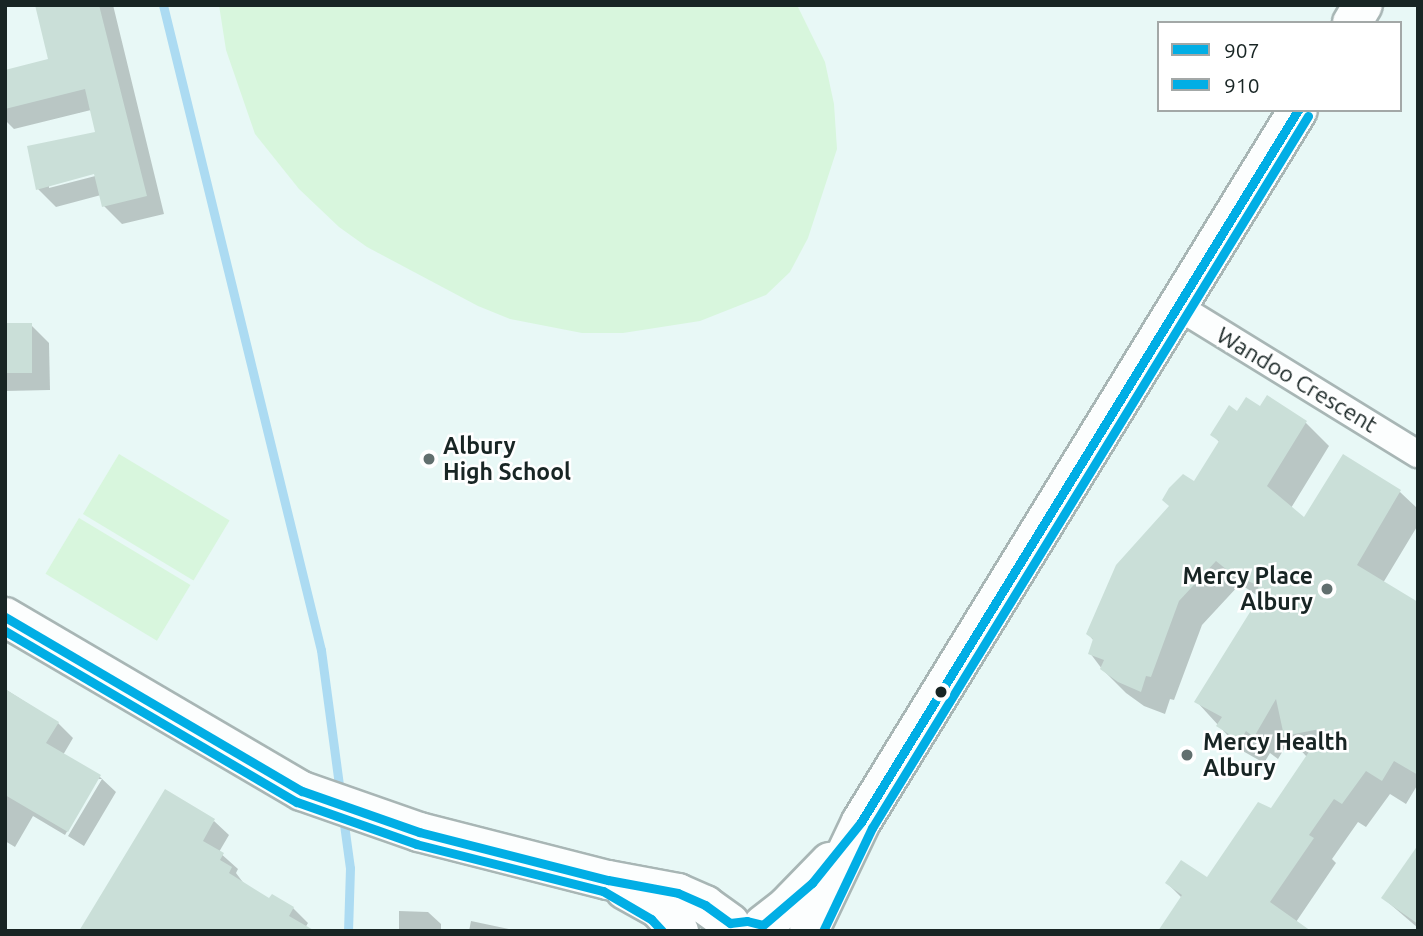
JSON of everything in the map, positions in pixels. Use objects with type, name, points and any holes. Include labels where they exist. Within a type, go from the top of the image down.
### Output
[{"type":"street","points":[[1353,21],[1363,5]]},
{"type":"street","points":[[809,931],[861,822],[1297,112]]},
{"type":"street","name":"Wandoo Crescent","points":[[1177,306],[1418,454]]},
{"type":"street","points":[[5,617],[268,774],[320,797],[379,820],[608,880],[678,893],[745,927],[812,883],[861,822]]},
{"type":"street","points":[[608,880],[659,909],[679,931]]},
{"type":"green space","points":[[219,5],[797,5],[825,62],[834,104],[837,149],[808,238],[790,272],[766,295],[700,321],[623,333],[582,333],[510,319],[478,306],[367,247],[339,227],[299,189],[255,134],[226,50]]},
{"type":"green space","points":[[119,454],[230,520],[194,580],[83,514]]},
{"type":"green space","points":[[79,518],[190,585],[157,641],[46,574]]},
{"type":"building","points":[[35,5],[99,5],[147,196],[102,207],[94,174],[36,190],[27,146],[95,132],[85,89],[5,109],[5,70],[48,59]]},
{"type":"building","points":[[5,323],[32,323],[32,373],[5,373]]},
{"type":"building","name":"Mercy Place Albury","points":[[1267,395],[1307,421],[1267,486],[1304,517],[1343,454],[1401,490],[1357,565],[1418,602],[1418,775],[1394,761],[1382,781],[1366,771],[1342,804],[1334,799],[1309,835],[1314,838],[1270,902],[1311,931],[1158,931],[1182,895],[1165,883],[1181,860],[1207,877],[1258,802],[1271,808],[1325,728],[1284,736],[1276,699],[1254,737],[1246,731],[1240,741],[1216,726],[1222,717],[1194,702],[1260,596],[1255,593],[1259,586],[1232,574],[1216,561],[1179,601],[1151,677],[1146,676],[1141,692],[1118,682],[1100,669],[1104,660],[1088,654],[1093,639],[1086,634],[1116,565],[1169,506],[1162,500],[1169,488],[1183,474],[1194,481],[1219,441],[1210,435],[1229,405],[1237,411],[1246,397],[1260,406]]},
{"type":"building","points":[[5,689],[59,722],[46,743],[101,775],[68,832],[5,795]]},
{"type":"building","points":[[165,789],[215,819],[203,841],[224,853],[220,860],[232,867],[229,873],[269,898],[272,894],[294,907],[289,916],[315,931],[79,931]]},
{"type":"building","points":[[1418,845],[1418,924],[1381,898]]},
{"type":"waterway","points":[[163,5],[321,650],[340,793]]},
{"type":"waterway","points":[[343,817],[350,868],[348,931]]},
{"type":"transit line","name":"907","points":[[5,617],[302,791],[419,832],[608,880],[678,893],[705,905],[730,923],[747,921],[763,925],[812,883],[861,822],[1297,112]]},
{"type":"transit line","name":"910","points":[[823,931],[872,828],[1308,116]]},
{"type":"transit line","name":"910","points":[[5,631],[297,802],[416,844],[603,891],[651,919],[662,931]]},
{"type":"place","name":"Albury High School","points":[[429,459]]},
{"type":"place","name":"Mercy Place Albury","points":[[1327,589]]},
{"type":"place","name":"Mercy Health Albury","points":[[1187,755]]}]
